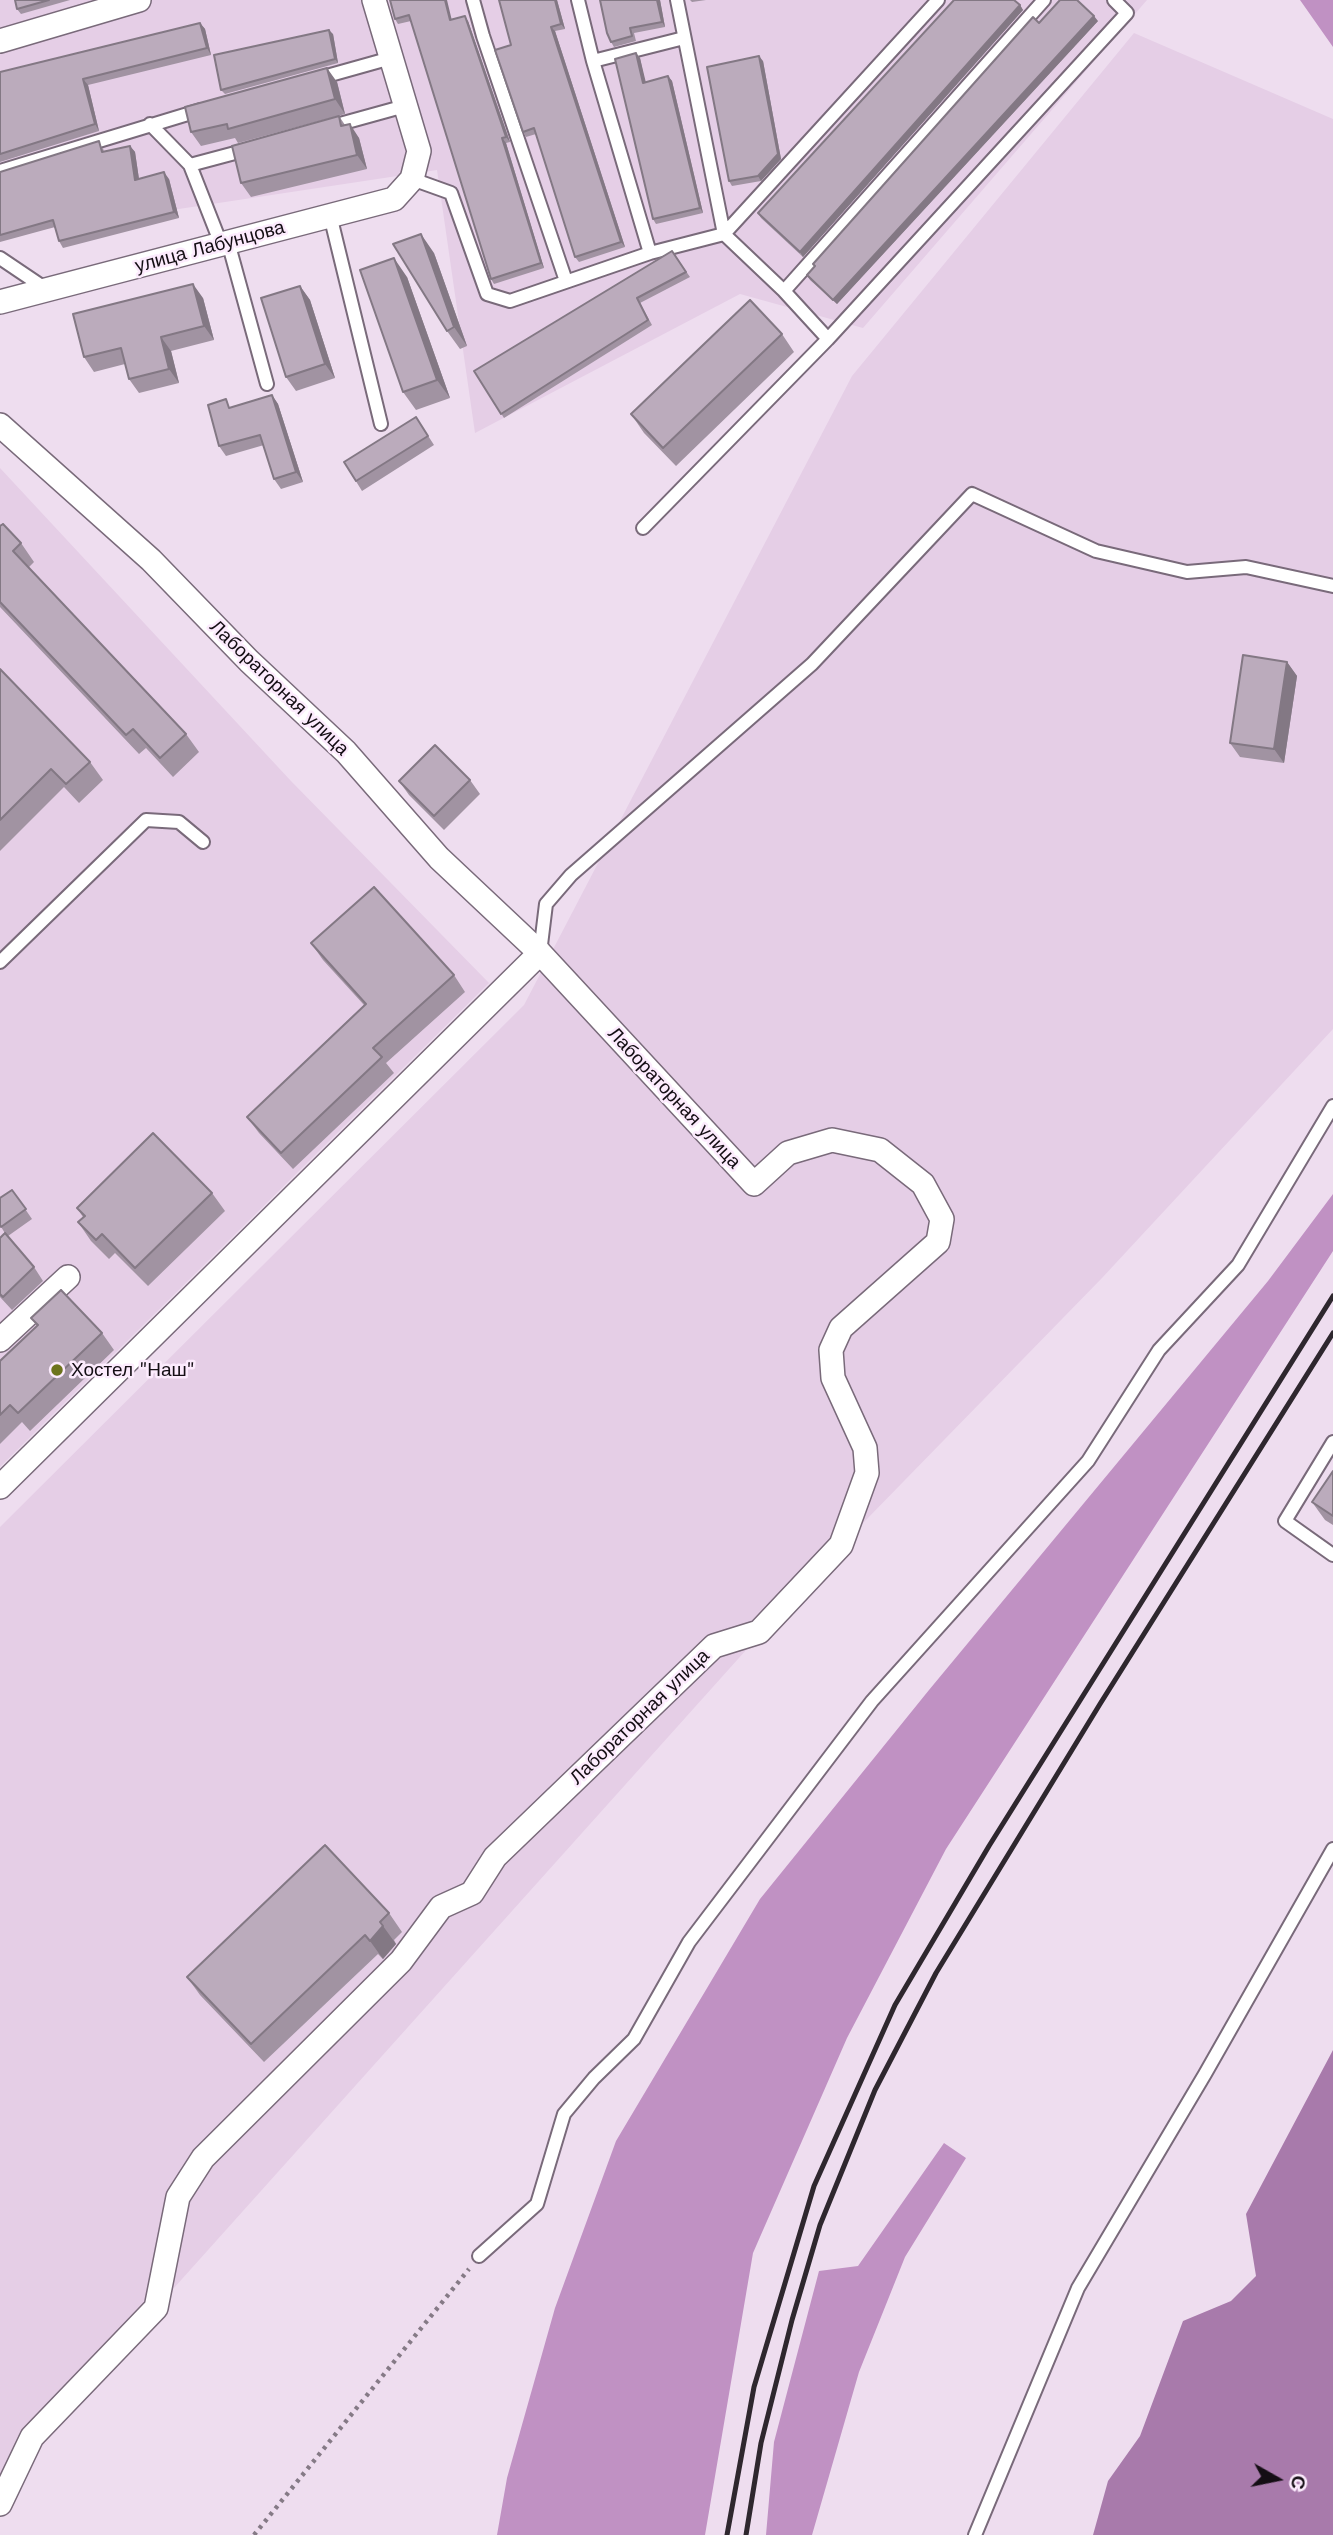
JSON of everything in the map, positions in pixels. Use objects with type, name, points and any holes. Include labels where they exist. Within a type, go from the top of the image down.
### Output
[{"type":"street","points":[[0,41],[139,0]]},
{"type":"street","points":[[374,0],[419,150],[412,179]]},
{"type":"street","name":"улица Лабунцова","points":[[0,302],[394,199],[412,179]]},
{"type":"street","name":"Лабораторная улица","points":[[0,2504],[32,2437],[156,2308],[178,2197],[204,2158],[401,1961],[442,1907],[472,1893],[495,1857],[714,1646],[759,1632],[841,1545],[867,1473],[865,1448],[833,1378],[831,1350],[841,1328],[938,1242],[942,1219],[923,1184],[880,1150],[832,1140],[788,1153],[754,1184],[540,953],[439,858],[346,752],[249,661],[151,560],[4,428]]},
{"type":"street","points":[[0,1487],[540,953]]},
{"type":"street","points":[[0,1340],[68,1277]]},
{"type":"lane","points":[[473,0],[566,281]]},
{"type":"lane","points":[[578,0],[593,61],[650,253]]},
{"type":"lane","points":[[677,0],[723,234],[828,339]]},
{"type":"lane","points":[[412,179],[451,194],[487,293],[510,301],[650,253],[723,234],[938,0]]},
{"type":"lane","points":[[783,292],[1044,0]]},
{"type":"lane","points":[[642,528],[828,339],[1127,13],[1114,0]]},
{"type":"lane","points":[[593,61],[684,38]]},
{"type":"lane","points":[[298,84],[391,58]]},
{"type":"lane","points":[[0,171],[217,105]]},
{"type":"lane","points":[[311,132],[405,106]]},
{"type":"lane","points":[[150,124],[190,165],[225,243],[267,384]]},
{"type":"lane","points":[[190,165],[257,147]]},
{"type":"lane","points":[[330,215],[381,424]]},
{"type":"lane","points":[[0,258],[48,290]]},
{"type":"lane","points":[[540,953],[546,904],[570,874],[812,664],[972,495],[1096,551],[1187,572],[1246,567],[1333,586]]},
{"type":"lane","points":[[0,962],[146,820],[179,822],[203,842]]},
{"type":"lane","points":[[478,2256],[537,2204],[564,2114],[594,2078],[634,2039],[689,1942],[855,1723],[1088,1461],[1159,1350],[1238,1265],[1333,1106]]},
{"type":"lane","points":[[1333,1443],[1284,1521],[1333,1555]]},
{"type":"lane","points":[[975,2535],[1078,2288],[1205,2074],[1333,1849]]},
{"type":"path","points":[[254,2535],[478,2256]]},
{"type":"shaded area","points":[[0,0],[1147,0],[863,328],[740,294],[475,433],[437,170],[0,236]]},
{"type":"shaded area","points":[[1300,0],[1333,0],[1333,47]]},
{"type":"shaded area","points":[[1134,33],[1333,119],[1333,1029],[1102,1278],[825,1562],[156,2308],[0,2493],[0,1527],[524,1005],[852,376]]},
{"type":"shaded area","points":[[0,468],[291,781],[489,983],[0,1467]]},
{"type":"shaded area","points":[[1333,1194],[1333,1251],[946,1849],[847,2038],[753,2253],[705,2535],[497,2535],[507,2478],[555,2308],[616,2141],[760,1899],[929,1690],[1268,1281]]},
{"type":"shaded area","points":[[1333,2050],[1333,2535],[1093,2535],[1108,2481],[1140,2436],[1183,2321],[1231,2301],[1256,2276],[1246,2214]]},
{"type":"shaded area","points":[[944,2143],[966,2158],[905,2257],[859,2372],[812,2535],[766,2535],[774,2442],[819,2271],[858,2266]]},
{"type":"building","points":[[15,0],[49,0],[17,9]]},
{"type":"building","points":[[390,0],[445,0],[450,20],[465,16],[506,137],[502,138],[541,263],[491,279],[409,15],[395,19]]},
{"type":"building","points":[[499,0],[555,0],[561,24],[551,27],[621,242],[575,257],[534,128],[523,132],[495,50],[511,45]]},
{"type":"building","points":[[600,0],[657,0],[662,22],[630,28],[632,36],[611,42]]},
{"type":"building","points":[[954,0],[1014,0],[1020,5],[800,252],[758,213]]},
{"type":"building","points":[[1060,0],[1077,0],[1094,16],[833,300],[807,275],[815,266],[813,264],[1033,17],[1039,23]]},
{"type":"building","points":[[200,23],[207,48],[83,79],[95,124],[0,154],[0,72]]},
{"type":"building","points":[[329,30],[335,59],[221,90],[214,55]]},
{"type":"building","points":[[636,53],[643,83],[668,76],[700,208],[653,219],[615,59]]},
{"type":"building","points":[[759,56],[778,154],[758,176],[729,181],[707,67]]},
{"type":"building","points":[[327,68],[335,99],[228,129],[227,124],[191,132],[185,107]]},
{"type":"building","points":[[339,116],[341,126],[350,124],[357,155],[241,183],[232,146]]},
{"type":"building","points":[[99,141],[102,152],[130,146],[135,180],[164,172],[174,212],[59,241],[53,220],[0,235],[0,172]]},
{"type":"building","points":[[421,234],[454,327],[447,331],[393,244]]},
{"type":"building","points":[[672,251],[686,272],[637,298],[648,320],[501,414],[474,371]]},
{"type":"building","points":[[394,258],[437,380],[403,392],[360,270]]},
{"type":"building","points":[[193,284],[204,326],[161,337],[169,369],[129,379],[121,348],[84,357],[73,314]]},
{"type":"building","points":[[300,286],[325,364],[286,377],[261,298]]},
{"type":"building","points":[[750,300],[782,334],[663,448],[631,414]]},
{"type":"building","points":[[272,395],[296,472],[274,479],[260,435],[219,446],[208,405],[226,399],[229,408]]},
{"type":"building","points":[[416,417],[428,436],[356,481],[344,462]]},
{"type":"building","points":[[3,524],[21,543],[13,551],[186,734],[160,758],[133,729],[126,735],[0,602],[0,526]]},
{"type":"building","points":[[1243,655],[1287,662],[1274,749],[1230,743]]},
{"type":"building","points":[[0,669],[90,762],[66,784],[51,769],[0,820]]},
{"type":"building","points":[[435,745],[470,780],[434,816],[399,781]]},
{"type":"building","points":[[374,887],[454,975],[373,1048],[382,1057],[281,1153],[247,1117],[366,1004],[311,943]]},
{"type":"building","points":[[153,1133],[212,1193],[135,1268],[102,1234],[96,1240],[78,1222],[85,1216],[77,1208]]},
{"type":"building","points":[[12,1190],[26,1209],[1,1227],[0,1198]]},
{"type":"building","points":[[5,1233],[34,1267],[3,1297],[0,1294],[0,1238]]},
{"type":"building","name":"Хостел \"Наш\"","points":[[61,1290],[102,1333],[18,1413],[10,1405],[0,1415],[0,1361],[38,1325],[31,1318]]},
{"type":"building","points":[[1333,1471],[1333,1516],[1312,1502]]},
{"type":"building","points":[[325,1845],[389,1913],[380,1922],[383,1926],[370,1941],[365,1935],[251,2044],[187,1977]]},
{"type":"railway","points":[[727,2535],[754,2387],[814,2186],[895,2005],[989,1846],[1333,1296]]},
{"type":"railway","points":[[746,2535],[761,2443],[792,2320],[820,2225],[875,2090],[936,1973],[1100,1704],[1333,1333]]},
{"type":"place","name":"Хостел \"Наш\"","points":[[57,1370]]}]
